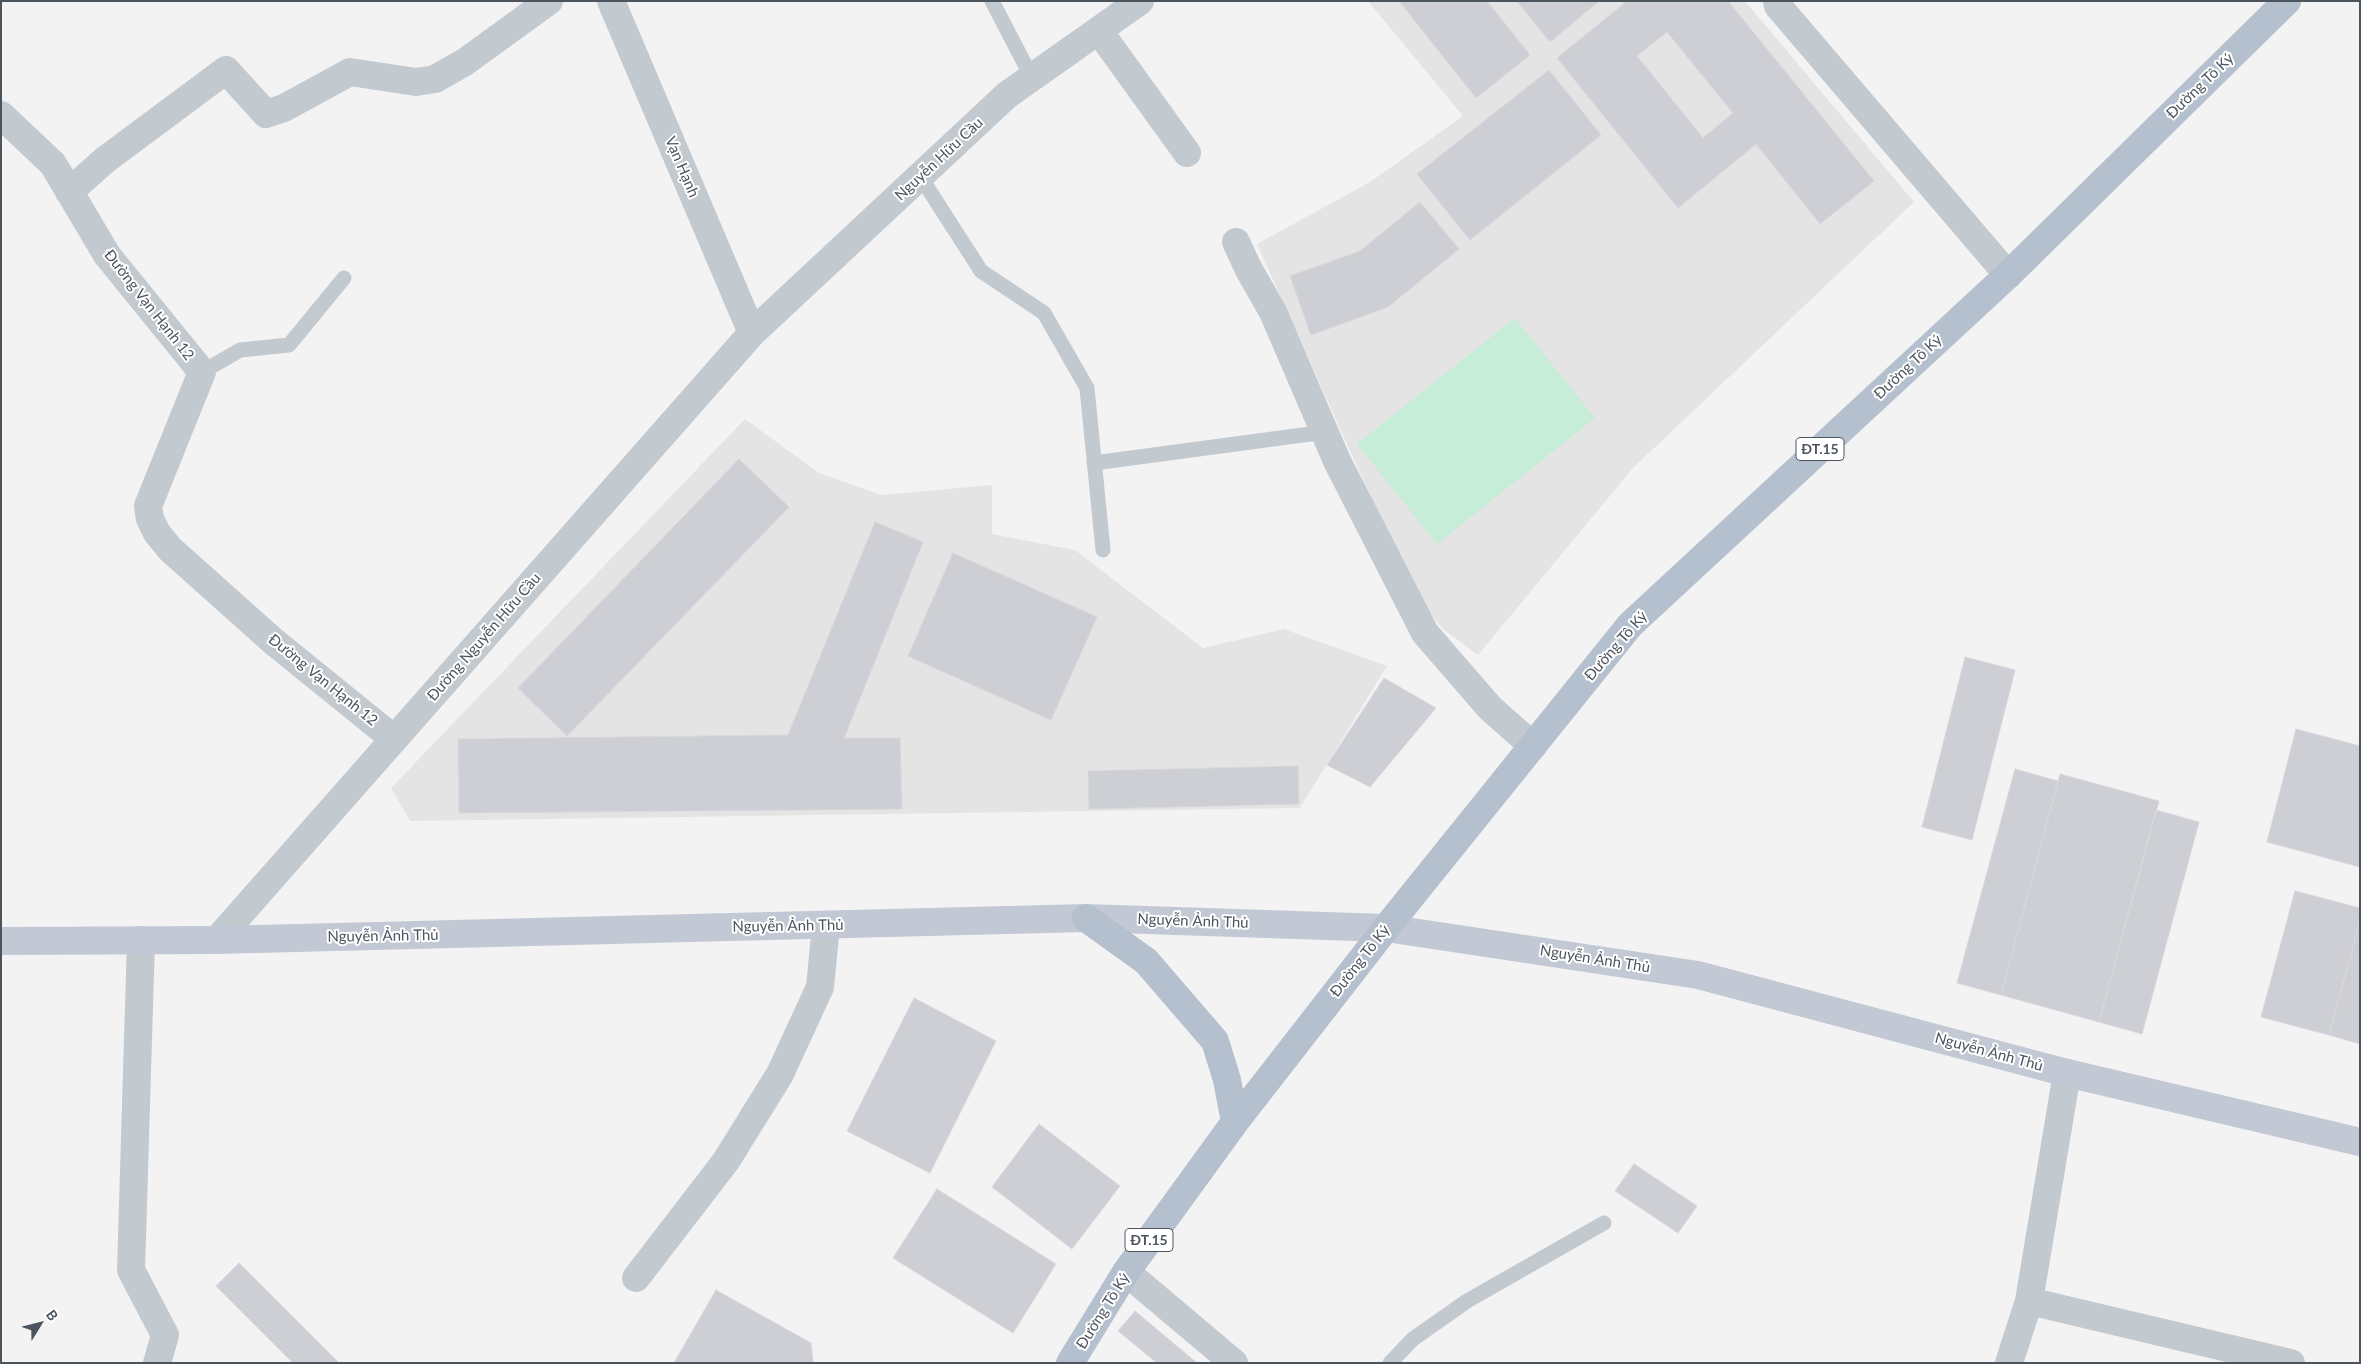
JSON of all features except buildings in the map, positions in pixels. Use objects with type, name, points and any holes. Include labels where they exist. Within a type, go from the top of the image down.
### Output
[{"type":"main road","name":"Đường Tô Ký","points":[[1070,1363],[1126,1272],[1235,1122],[1386,928],[1630,625],[2008,275],[2287,1]]},
{"type":"main road","name":"Nguyễn Ảnh Thủ","points":[[1,941],[218,940],[1086,918],[1386,928],[1698,975],[2067,1073],[2360,1142]]},
{"type":"main road","points":[[1086,918],[1146,962],[1215,1041],[1227,1080],[1235,1122]]},
{"type":"street","points":[[69,192],[104,160],[226,70],[266,114],[284,108],[350,72],[416,82],[435,79],[465,62],[549,1]]},
{"type":"street","name":"Vạn Hạnh","points":[[611,1],[752,333]]},
{"type":"street","name":"Nguyễn Hữu Cầu","points":[[752,333],[1007,96],[1140,1]]},
{"type":"street","points":[[1777,1],[1778,6],[2008,275]]},
{"type":"street","points":[[1099,31],[1187,153]]},
{"type":"street","name":"Đường Vạn Hạnh 12","points":[[1,115],[53,164],[107,255],[202,372],[148,506],[150,519],[157,533],[170,549],[273,641],[394,739]]},
{"type":"street","points":[[1236,242],[1248,268],[1273,312],[1325,432],[1425,633],[1490,708],[1533,746]]},
{"type":"street","name":"Đường Nguyễn Hữu Cầu","points":[[218,940],[752,333]]},
{"type":"street","points":[[636,1278],[726,1161],[780,1074],[820,987],[826,925]]},
{"type":"street","points":[[141,940],[131,1270],[165,1335],[157,1363]]},
{"type":"street","points":[[2009,1363],[2029,1301],[2067,1073]]},
{"type":"street","points":[[1126,1272],[1234,1363]]},
{"type":"street","points":[[2029,1301],[2291,1363]]},
{"type":"lane","points":[[992,1],[1032,78]]},
{"type":"lane","points":[[920,176],[981,271],[1044,313],[1088,388],[1103,550]]},
{"type":"lane","points":[[202,372],[240,350],[288,345],[344,278]]},
{"type":"lane","points":[[1094,463],[1325,432]]},
{"type":"lane","points":[[1390,1363],[1414,1339],[1467,1301],[1604,1223]]},
{"type":"shaded area","points":[[1368,1],[1745,1],[1914,202],[1633,468],[1478,655],[1443,629],[1415,595],[1257,244],[1370,182],[1463,116]]},
{"type":"shaded area","points":[[745,419],[819,473],[881,495],[992,485],[992,534],[1075,550],[1203,648],[1284,629],[1387,666],[1300,808],[410,821],[391,788]]},
{"type":"green space","points":[[1515,318],[1595,418],[1437,544],[1357,444]]}]
